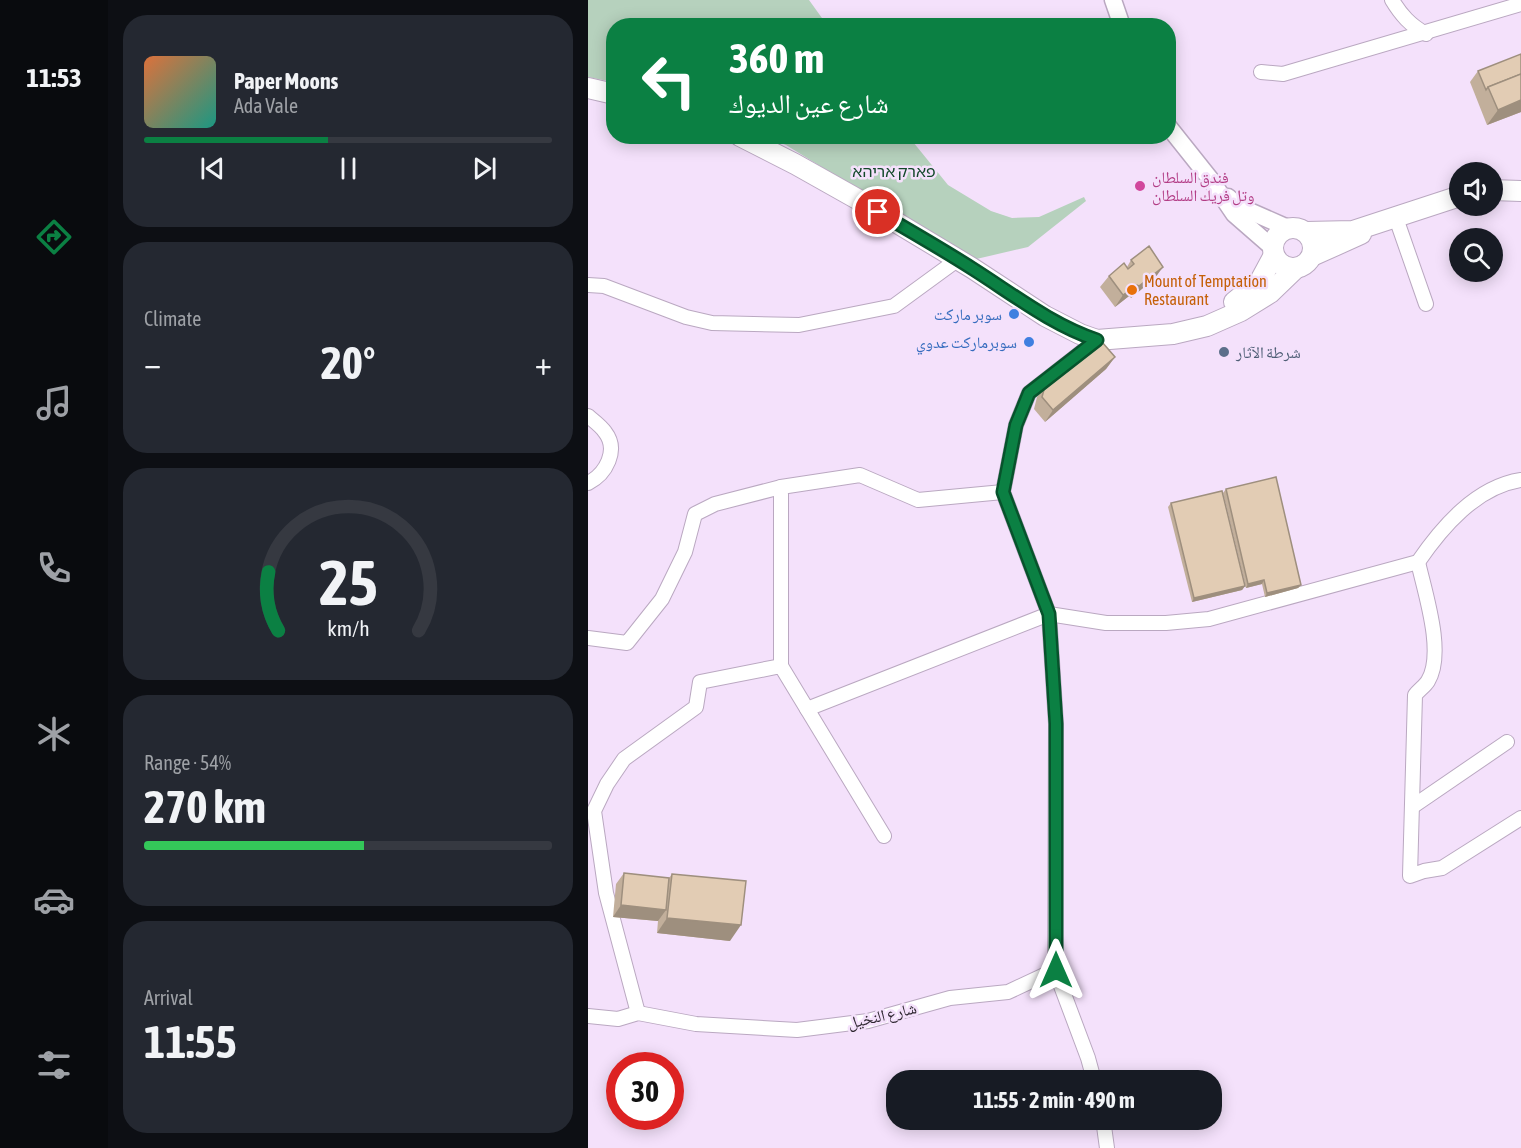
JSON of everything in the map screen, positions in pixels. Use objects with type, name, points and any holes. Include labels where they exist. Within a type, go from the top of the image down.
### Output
[{"type":"main road","points":[[588,88],[606,92]]},
{"type":"main road","points":[[756,144],[795,164],[957,260],[1045,316],[1097,340],[1173,334],[1207,326],[1241,311],[1270,293],[1312,256],[1396,218]]},
{"type":"main road","points":[[1503,190],[1521,191]]},
{"type":"main road","points":[[1173,334],[1223,309],[1260,282],[1277,235],[1297,230],[1353,231],[1449,200]]},
{"type":"main road","points":[[1297,230],[1313,243],[1312,256]]},
{"type":"main road","points":[[1273,251],[1282,266],[1296,268]]},
{"type":"street","points":[[1113,0],[1119,18]]},
{"type":"street","points":[[1392,0],[1413,27],[1426,34]]},
{"type":"street","points":[[1261,72],[1283,74],[1426,34],[1521,4]]},
{"type":"street","points":[[1176,136],[1211,180],[1234,214],[1273,251]]},
{"type":"street","points":[[1211,180],[1238,206],[1297,230]]},
{"type":"street","points":[[1396,218],[1426,304]]},
{"type":"street","points":[[588,285],[604,286],[686,318],[712,323],[799,325],[894,306],[957,260]]},
{"type":"street","points":[[1091,1070],[1056,970],[1056,724],[1049,614],[1003,492],[1016,425],[1029,393],[1097,340]]},
{"type":"street","points":[[588,416],[606,433],[611,444],[611,456],[605,469],[588,483]]},
{"type":"street","points":[[588,638],[627,643],[662,599],[685,552],[695,514],[715,504],[781,487],[860,475],[918,500],[1003,492]]},
{"type":"street","points":[[807,709],[1049,614],[1106,623],[1166,623],[1209,619],[1418,562],[1430,545],[1477,498],[1492,489],[1521,480]]},
{"type":"street","points":[[781,487],[782,666],[884,836]]},
{"type":"street","points":[[1418,562],[1434,643],[1434,662],[1428,680],[1415,695],[1410,876],[1442,868],[1521,818]]},
{"type":"street","points":[[638,1013],[606,893],[594,811],[607,784],[624,759],[696,707],[700,682],[782,666]]},
{"type":"street","points":[[1412,807],[1507,742]]},
{"type":"street","name":"شارع النخيل","points":[[588,1016],[618,1018],[638,1013],[696,1024],[797,1030],[868,1021],[950,998],[1008,992],[1056,970]]},
{"type":"street","points":[[1105,1130],[1107,1148]]},
{"type":"green space","points":[[588,0],[809,0],[822,18],[606,18],[606,81],[588,77]]},
{"type":"green space","name":"פארק אריהא","points":[[784,144],[915,144],[948,185],[991,211],[1012,218],[1039,217],[1084,197],[1086,201],[1028,247],[972,260]]},
{"type":"building","points":[[1521,54],[1521,74],[1488,87],[1486,90],[1478,71]]},
{"type":"building","points":[[1521,74],[1521,100],[1498,110],[1488,87]]},
{"type":"building","points":[[1149,246],[1163,267],[1139,286],[1137,285],[1123,295],[1109,276],[1124,263],[1128,269],[1134,264],[1131,260]]},
{"type":"building","points":[[1096,342],[1102,342],[1115,357],[1053,410],[1042,397],[1045,386]]},
{"type":"building","points":[[1276,477],[1301,585],[1267,593],[1264,580],[1248,584],[1226,489]]},
{"type":"building","points":[[1222,491],[1245,586],[1194,598],[1171,503]]},
{"type":"building","points":[[624,873],[669,878],[666,910],[621,905]]},
{"type":"building","points":[[672,874],[746,881],[741,925],[667,918]]},
{"type":"place","name":"فندق السلطان وتل فريك السلطان","points":[[1140,186]]},
{"type":"place","name":"Mount of Temptation Restaurant","points":[[1132,290]]},
{"type":"place","name":"سوبر ماركت","points":[[1014,314]]},
{"type":"place","name":"سوبرماركت عدوي","points":[[1029,342]]},
{"type":"place","name":"شرطة الآثار","points":[[1224,352]]},
{"type":"route","points":[[878,212],[972,268],[1045,316],[1097,340],[1029,393],[1016,425],[1003,492],[1049,614],[1056,724],[1056,970]]}]
